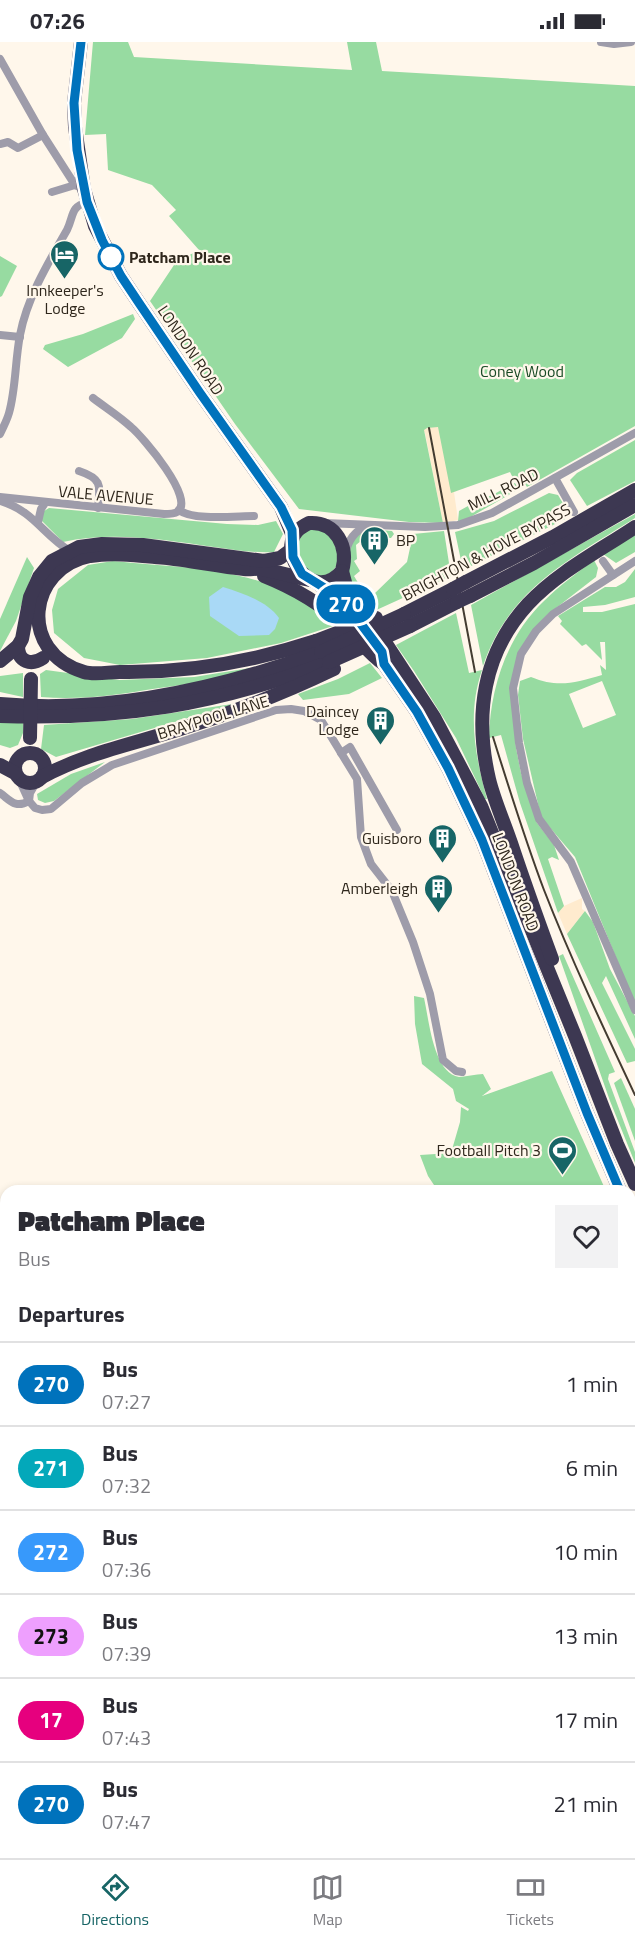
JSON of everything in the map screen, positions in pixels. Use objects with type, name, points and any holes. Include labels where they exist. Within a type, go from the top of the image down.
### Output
[{"type":"highway","name":"LONDON ROAD","points":[[81,42],[74,115],[82,192],[102,240],[121,276],[281,507],[293,517],[316,523]]},
{"type":"highway","name":"BRIGHTON & HOVE BYPASS","points":[[0,716],[69,716],[143,711],[224,696],[289,677],[325,656],[405,616],[436,597],[553,537],[635,490]]},
{"type":"highway","name":"BRIGHTON & HOVE BYPASS","points":[[405,616],[457,602],[470,596],[534,563],[635,505]]},
{"type":"highway","name":"LONDON ROAD","points":[[281,507],[293,542]]},
{"type":"highway","points":[[29,754],[31,680],[20,647],[30,597],[39,577],[52,561],[79,547],[102,544],[143,545],[264,561],[280,558],[293,542],[297,530],[316,523],[335,532],[340,540],[345,554],[342,571],[330,581],[313,581],[259,569],[118,554],[90,556],[74,561],[60,570],[49,583],[38,609],[43,647],[31,680]]},
{"type":"highway","points":[[575,1036],[568,1005],[490,781],[483,750],[481,715],[491,667],[498,648],[512,624],[528,604],[548,585],[635,527]]},
{"type":"highway","points":[[293,542],[299,570],[313,581]]},
{"type":"highway","points":[[246,569],[283,584],[319,604],[384,664]]},
{"type":"highway","name":"LONDON ROAD","points":[[342,571],[346,586],[434,717],[481,806],[635,1184]]},
{"type":"highway","name":"LONDON ROAD","points":[[313,581],[346,604],[382,652],[384,664],[428,731],[448,768],[482,840],[587,1113],[617,1185]]},
{"type":"highway","points":[[42,600],[47,633],[55,647],[79,664],[102,672]]},
{"type":"highway","points":[[0,661],[34,635],[43,647],[63,661],[86,672],[168,671],[208,667],[282,652],[325,656],[375,648],[405,616]]},
{"type":"highway","points":[[20,647],[25,661],[33,663],[43,647]]},
{"type":"highway","name":"BRIGHTON & HOVE BYPASS","points":[[0,704],[90,704],[174,694],[325,656]]},
{"type":"highway","points":[[0,765],[28,783],[40,779],[92,754],[178,730],[260,702],[325,656]]},
{"type":"highway","points":[[29,754],[44,764],[40,779]]},
{"type":"highway","points":[[17,776],[16,760],[29,754]]},
{"type":"street","points":[[602,42],[614,44],[632,42]]},
{"type":"street","points":[[0,59],[43,135],[82,192],[71,222],[29,304],[20,337],[9,414],[0,434]]},
{"type":"street","points":[[0,144],[8,142],[18,148],[43,135]]},
{"type":"street","points":[[52,192],[82,192]]},
{"type":"street","points":[[0,335],[20,337]]},
{"type":"street","points":[[93,398],[132,427],[166,467],[180,495],[182,507],[179,510],[185,514],[202,516],[254,516]]},
{"type":"street","name":"MILL ROAD","points":[[316,523],[425,527],[458,525],[492,513],[635,433]]},
{"type":"street","points":[[79,471],[97,479],[100,484],[98,508]]},
{"type":"street","points":[[555,478],[574,512]]},
{"type":"street","name":"VALE AVENUE","points":[[0,499],[164,514],[177,513],[179,510]]},
{"type":"street","name":"VALE AVENUE","points":[[0,499],[23,510],[70,551]]},
{"type":"street","name":"VALE AVENUE","points":[[38,522],[40,509],[45,503]]},
{"type":"street","points":[[345,554],[348,543],[355,532],[371,525]]},
{"type":"street","points":[[52,561],[54,539]]},
{"type":"street","points":[[603,561],[613,575]]},
{"type":"street","points":[[635,561],[553,614],[536,631],[521,654],[513,688],[519,743],[527,783],[539,819],[571,862],[635,1010]]},
{"type":"street","name":"BRAYPOOL LANE","points":[[0,793],[13,804],[22,805],[29,801],[39,810],[51,809],[82,783],[112,765],[276,710],[291,708],[304,711],[321,720],[357,779],[362,837],[371,864],[392,891],[417,953],[430,994],[443,1060],[456,1071],[462,1072]]},
{"type":"street","points":[[341,753],[350,747],[397,830]]},
{"type":"street","points":[[17,776],[29,801]]},
{"type":"street","points":[[29,801],[30,793],[40,779]]},
{"type":"shaded area","points":[[442,415],[457,491],[454,492],[458,520],[443,523],[425,433],[422,429]]},
{"type":"shaded area","points":[[582,898],[582,909],[585,911],[567,934],[558,913],[564,906]]},
{"type":"green space","name":"Coney Wood","points":[[93,42],[128,42],[134,57],[352,70],[347,42],[376,42],[382,71],[635,86],[635,426],[527,487],[521,478],[513,478],[510,472],[451,493],[438,427],[427,428],[424,430],[443,523],[409,522],[299,509],[235,424],[150,301],[176,262],[199,250],[169,216],[176,210],[152,185],[108,170],[106,134],[85,135]]},
{"type":"green space","points":[[0,256],[17,266],[0,297]]},
{"type":"green space","points":[[133,314],[135,319],[122,338],[68,367],[43,349],[45,345],[83,334]]},
{"type":"green space","points":[[635,440],[635,481],[587,506],[570,480],[577,473]]},
{"type":"green space","points":[[515,483],[519,489],[467,519],[458,521],[459,511]]},
{"type":"green space","points":[[549,493],[558,495],[564,505],[561,510],[565,519],[463,570],[455,532],[494,521]]},
{"type":"green space","points":[[49,508],[227,524],[258,525],[276,521],[283,534],[274,552],[244,551],[120,537],[63,542],[41,520],[44,511]]},
{"type":"green space","points":[[635,514],[635,518],[566,562],[526,596],[494,639],[483,666],[471,605]]},
{"type":"green space","points":[[315,528],[327,531],[338,557],[334,569],[321,577],[306,572],[296,554],[298,538],[308,530]]},
{"type":"green space","points":[[368,529],[392,531],[394,534],[391,538],[368,538],[356,545],[357,559],[354,561],[360,571],[354,576],[366,596],[372,596],[407,562],[413,534],[444,531],[451,576],[372,612],[353,590],[347,565],[348,555],[355,539]]},
{"type":"green space","points":[[635,533],[635,552],[616,563],[603,554]]},
{"type":"green space","points":[[27,557],[34,568],[16,621],[0,651],[0,619]]},
{"type":"green space","points":[[594,560],[598,568],[596,577],[547,615],[531,633],[511,688],[516,748],[521,773],[537,823],[554,845],[559,860],[552,857],[548,859],[564,906],[558,913],[520,803],[501,735],[489,738],[490,719],[503,664],[520,630],[550,595]]},
{"type":"green space","points":[[113,561],[202,569],[259,581],[311,606],[333,626],[281,643],[207,658],[120,665],[84,658],[54,633],[52,610],[58,589],[88,565]]},
{"type":"green space","points":[[635,569],[635,597],[605,605],[583,607],[583,612],[602,612],[635,604],[635,1004],[575,857],[541,817],[523,739],[518,695],[520,681],[531,677],[566,683],[602,675],[600,665],[606,670],[605,642],[600,642],[602,660],[586,644],[582,646],[560,624],[562,621],[558,616],[605,587],[616,587],[625,582]],"holes":[[[602,681],[616,715],[583,728],[569,694]]]},
{"type":"green space","points":[[456,613],[469,673],[482,670],[477,686],[474,734],[487,799],[456,738],[396,645]]},
{"type":"green space","points":[[370,663],[382,678],[349,694],[303,700],[298,694],[338,679]]},
{"type":"green space","points":[[250,668],[251,672],[120,694],[81,698],[41,697],[40,674],[46,670],[119,680],[194,677]]},
{"type":"green space","points":[[23,673],[23,697],[0,692],[0,676]]},
{"type":"green space","points":[[239,703],[56,757],[41,749],[44,725],[132,719]]},
{"type":"green space","points":[[0,721],[23,722],[23,733],[18,745],[10,748],[0,745]]},
{"type":"green space","points":[[105,762],[54,801],[45,803],[38,800],[37,794],[71,774]]},
{"type":"green space","points":[[585,911],[593,922],[610,969],[635,1016],[635,1039],[606,976],[602,983],[635,1049],[635,1061],[627,1063],[567,934]]},
{"type":"green space","points":[[563,954],[615,1072],[609,1074],[608,1079],[635,1152],[635,1163],[610,1101],[559,956]]},
{"type":"green space","points":[[414,996],[424,998],[430,1031],[443,1066],[450,1073],[459,1077],[483,1074],[491,1089],[482,1096],[552,1071],[603,1185],[434,1185],[420,1155],[451,1153],[460,1122],[461,1107],[468,1111],[469,1109],[456,1101],[453,1089],[422,1064],[415,1024]]},
{"type":"green space","points":[[621,1078],[635,1109],[635,1141],[614,1083]]},
{"type":"water","points":[[223,587],[254,598],[268,607],[279,618],[275,629],[269,635],[239,636],[210,616],[209,597]]},
{"type":"railway","points":[[429,428],[475,672]]},
{"type":"railway","points":[[493,737],[544,890],[576,967],[635,1095]]},
{"type":"bus line","name":"270","points":[[81,42],[74,115],[84,189],[95,226],[121,276],[226,431],[281,507],[292,530],[293,557],[302,574],[327,588],[346,604],[382,652],[384,664],[417,712],[448,768],[482,840],[587,1113],[617,1185]]},
{"type":"place","name":"Patcham Place","points":[[111,257]]},
{"type":"place","name":"Innkeeper's Lodge","points":[[65,280]]},
{"type":"place","name":"BP","points":[[375,566]]},
{"type":"place","name":"Daincey Lodge","points":[[380,746]]},
{"type":"place","name":"Guisboro","points":[[443,864]]},
{"type":"place","name":"Amberleigh","points":[[439,914]]},
{"type":"place","name":"Football Pitch 3","points":[[562,1176]]}]
